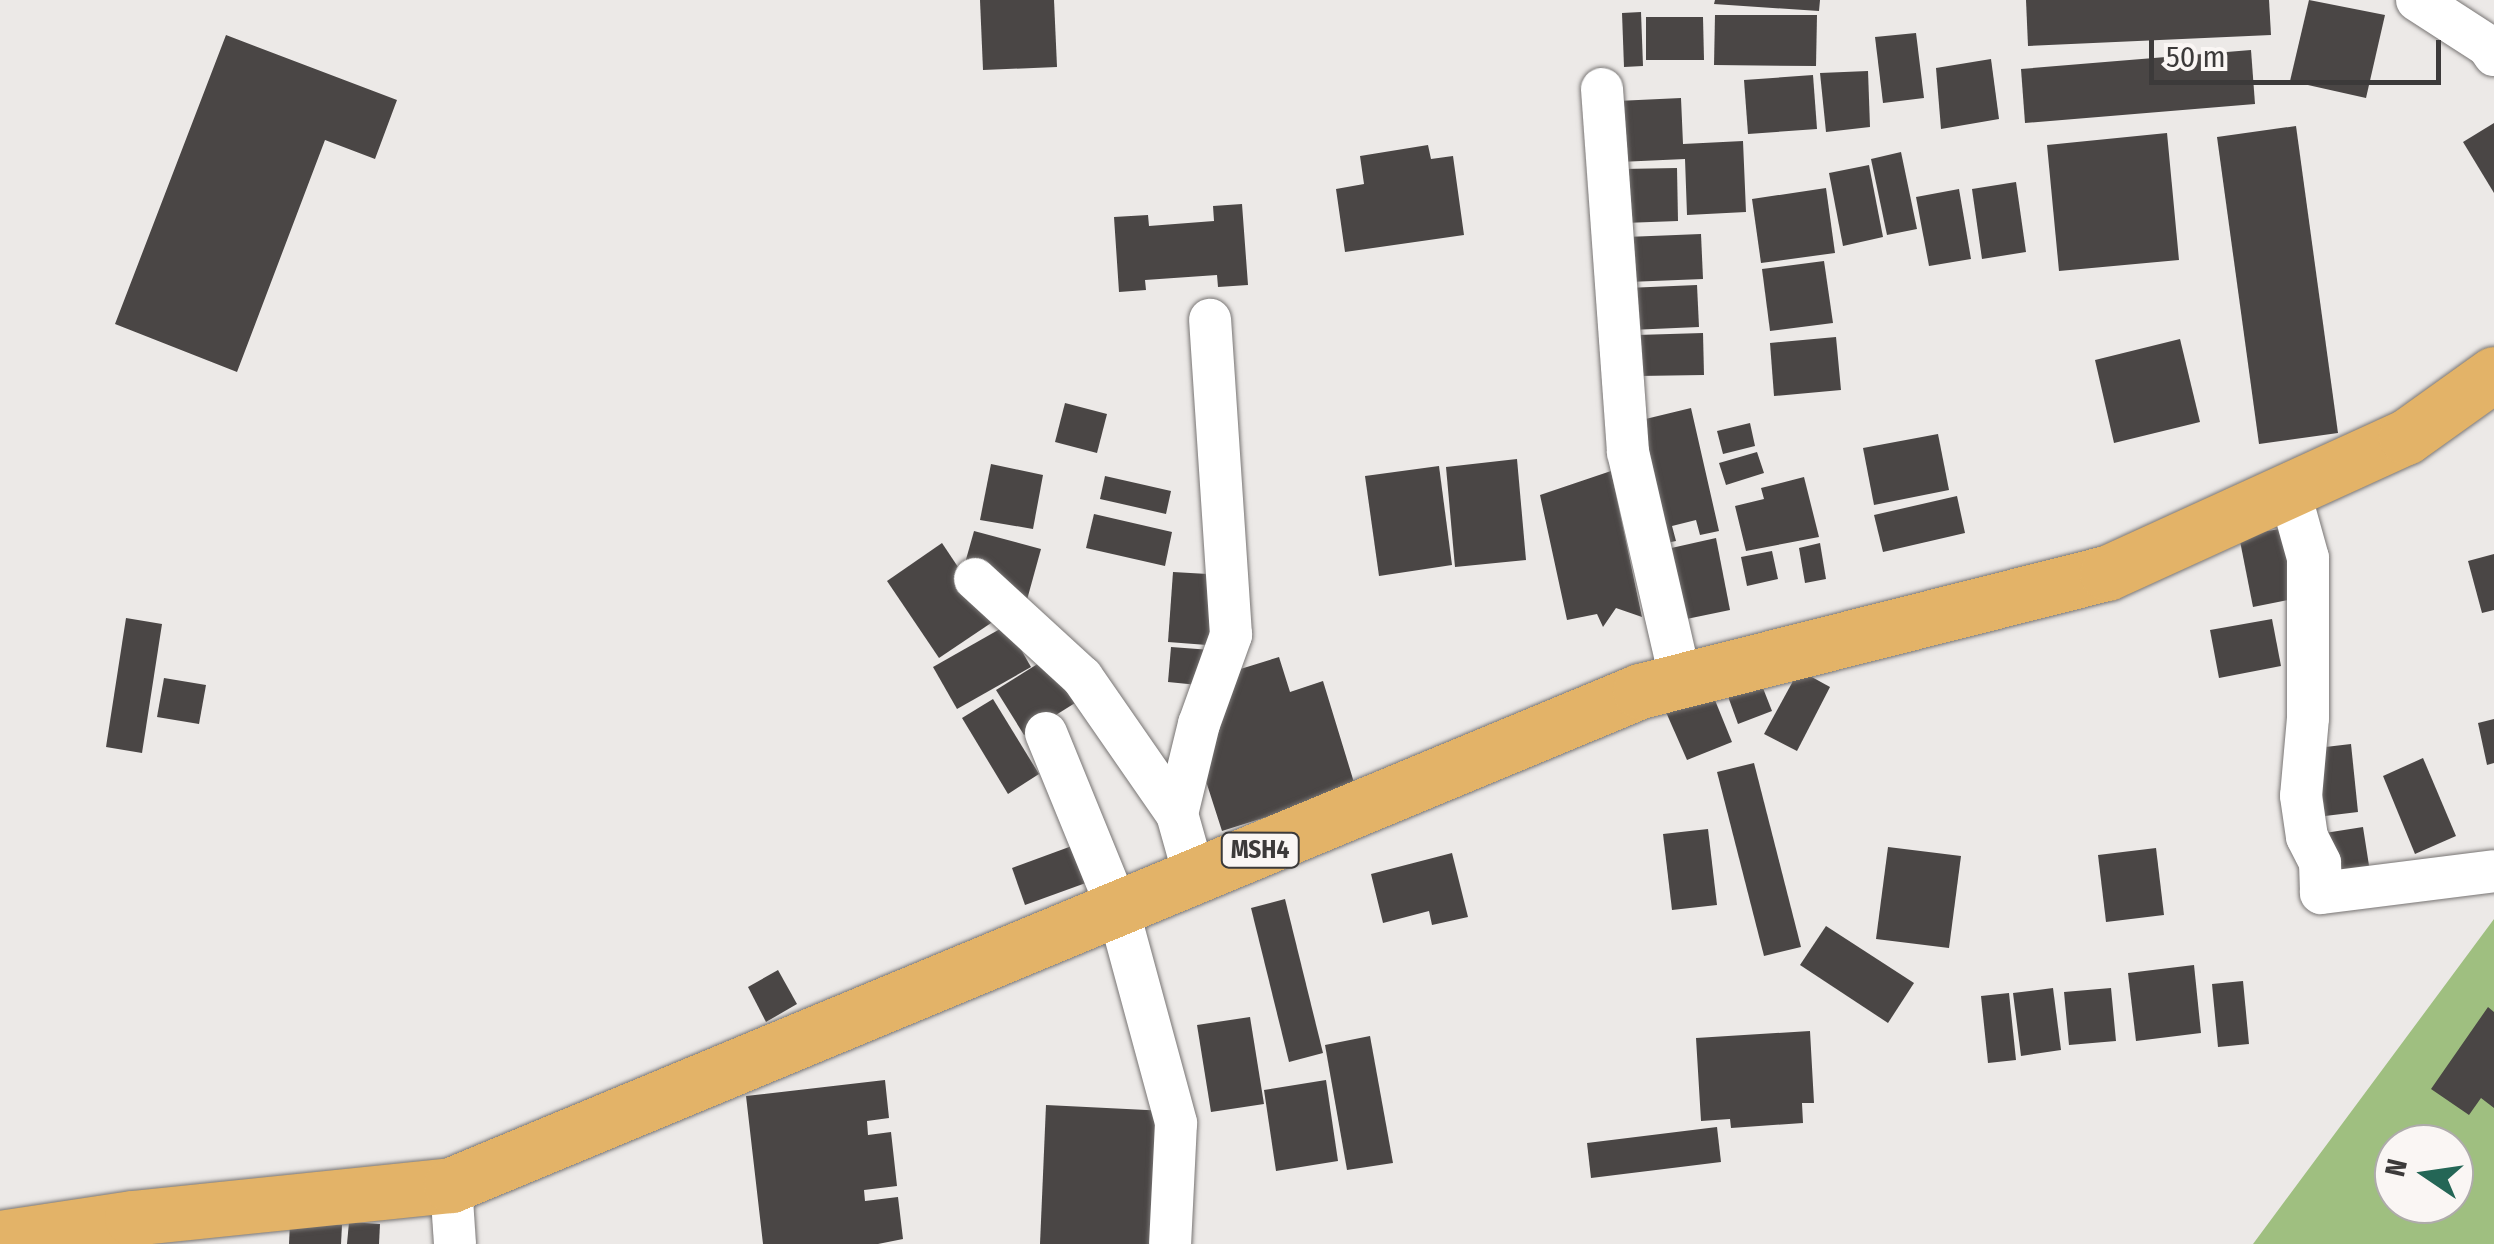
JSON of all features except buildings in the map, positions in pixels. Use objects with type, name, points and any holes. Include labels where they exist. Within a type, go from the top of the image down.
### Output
[{"type":"main road","name":"MSH4","points":[[0,1238],[132,1218],[450,1185],[1622,698],[2107,573],[2406,437],[2494,374]]},
{"type":"street","points":[[2417,0],[2488,46],[2494,55]]},
{"type":"street","points":[[1602,89],[1628,452],[1681,682]]},
{"type":"street","points":[[1177,814],[1199,724],[1232,635],[1210,320]]},
{"type":"street","points":[[2290,490],[2308,558],[2308,718],[2302,796],[2307,838],[2320,863],[2320,892],[2494,871]]},
{"type":"street","points":[[975,580],[1082,677],[1177,814],[1195,878]]},
{"type":"street","points":[[1046,733],[1118,910],[1176,1123],[1170,1244]]},
{"type":"street","points":[[450,1185],[456,1244]]},
{"type":"green space","points":[[2494,919],[2494,1244],[2253,1244]]}]
